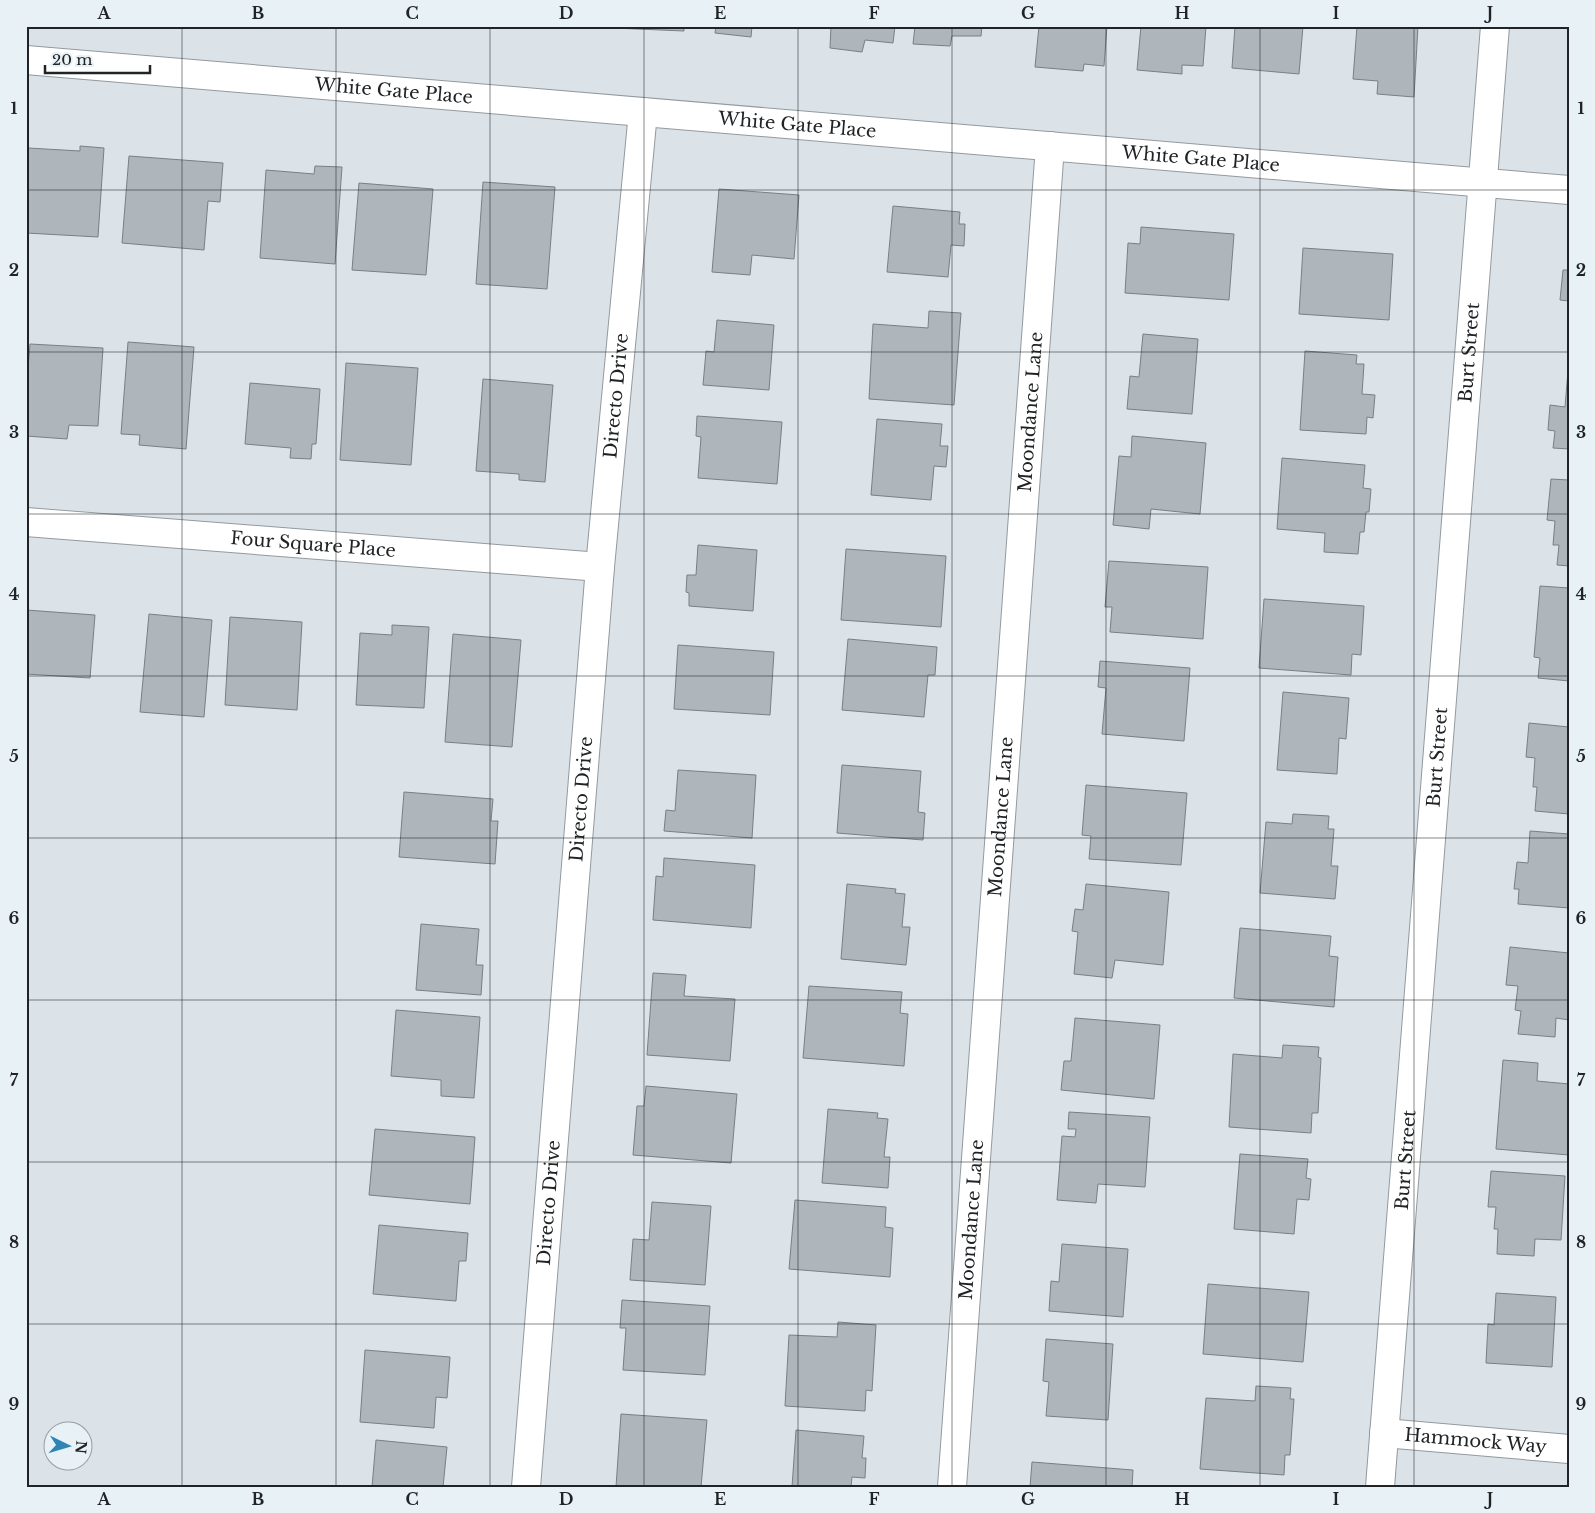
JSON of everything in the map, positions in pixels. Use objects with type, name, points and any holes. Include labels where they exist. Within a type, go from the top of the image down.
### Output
[{"type":"street","name":"Burt Street","points":[[1380,1487],[1495,26]]},
{"type":"street","name":"White Gate Place","points":[[26,60],[1569,190]]},
{"type":"street","name":"Directo Drive","points":[[526,1487],[600,566],[643,112]]},
{"type":"street","name":"Moondance Lane","points":[[952,1487],[1050,146]]},
{"type":"street","name":"Four Square Place","points":[[26,522],[600,566]]},
{"type":"street","name":"Hammock Way","points":[[1384,1433],[1569,1449]]},
{"type":"building","points":[[613,26],[684,26],[684,31],[613,28]]},
{"type":"building","points":[[716,26],[752,26],[751,37],[715,33]]},
{"type":"building","points":[[831,26],[895,26],[893,43],[865,40],[862,52],[830,48]]},
{"type":"building","points":[[915,26],[982,26],[981,36],[952,36],[950,46],[913,44]]},
{"type":"building","points":[[1039,26],[1107,26],[1104,66],[1084,64],[1083,71],[1035,67]]},
{"type":"building","points":[[1141,26],[1206,26],[1203,66],[1182,65],[1182,74],[1137,70]]},
{"type":"building","points":[[1235,26],[1303,26],[1299,74],[1232,68]]},
{"type":"building","points":[[1357,26],[1418,26],[1414,97],[1377,94],[1378,81],[1353,79]]},
{"type":"building","points":[[80,146],[104,148],[98,237],[26,233],[28,148],[80,151]]},
{"type":"building","points":[[129,156],[223,163],[220,202],[208,201],[204,250],[122,243]]},
{"type":"building","points":[[315,166],[342,167],[335,264],[260,258],[266,170],[314,174]]},
{"type":"building","points":[[483,182],[555,187],[547,289],[476,284]]},
{"type":"building","points":[[359,183],[433,189],[426,275],[352,270]]},
{"type":"building","points":[[719,189],[799,195],[794,259],[752,255],[750,275],[712,272]]},
{"type":"building","points":[[893,206],[960,212],[959,224],[965,224],[964,246],[951,245],[948,277],[887,272]]},
{"type":"building","points":[[1141,227],[1234,234],[1229,300],[1125,293],[1128,243],[1140,244]]},
{"type":"building","points":[[1303,248],[1393,254],[1389,320],[1299,314]]},
{"type":"building","points":[[1563,270],[1569,270],[1569,301],[1560,300]]},
{"type":"building","points":[[929,311],[961,313],[954,405],[869,399],[873,324],[928,328]]},
{"type":"building","points":[[717,320],[774,325],[769,390],[703,385],[706,351],[714,352]]},
{"type":"building","points":[[1143,334],[1198,339],[1192,414],[1127,409],[1130,376],[1139,377]]},
{"type":"building","points":[[128,342],[194,347],[186,449],[139,445],[140,435],[121,434]]},
{"type":"building","points":[[30,344],[103,348],[98,426],[69,425],[67,439],[26,436],[26,393]]},
{"type":"building","points":[[1305,351],[1357,355],[1356,364],[1364,364],[1362,394],[1375,395],[1373,418],[1367,417],[1366,434],[1300,430]]},
{"type":"building","points":[[346,363],[418,368],[411,465],[340,460]]},
{"type":"building","points":[[1568,371],[1569,449],[1553,448],[1555,431],[1548,430],[1550,405],[1565,407]]},
{"type":"building","points":[[483,379],[553,385],[545,482],[519,480],[519,474],[476,471]]},
{"type":"building","points":[[250,383],[320,389],[316,444],[312,444],[311,459],[290,458],[291,448],[245,444]]},
{"type":"building","points":[[697,416],[782,422],[777,484],[698,478],[701,437],[696,436]]},
{"type":"building","points":[[877,419],[942,424],[940,446],[948,446],[946,467],[934,466],[931,500],[871,495]]},
{"type":"building","points":[[1132,436],[1206,443],[1200,514],[1151,509],[1149,529],[1113,525],[1119,456],[1131,457]]},
{"type":"building","points":[[1282,458],[1365,465],[1363,488],[1371,489],[1369,512],[1366,512],[1364,532],[1360,532],[1358,554],[1324,552],[1325,533],[1277,529]]},
{"type":"building","points":[[1551,479],[1569,480],[1569,566],[1557,565],[1559,545],[1553,545],[1555,521],[1547,520]]},
{"type":"building","points":[[698,545],[757,550],[753,611],[689,606],[689,593],[686,592],[687,575],[696,575]]},
{"type":"building","points":[[846,549],[946,556],[941,627],[841,620]]},
{"type":"building","points":[[1109,561],[1208,567],[1203,639],[1110,632],[1112,607],[1105,607]]},
{"type":"building","points":[[1540,586],[1569,588],[1569,681],[1538,678],[1540,658],[1534,657]]},
{"type":"building","points":[[1264,599],[1364,606],[1361,655],[1352,654],[1351,675],[1259,668]]},
{"type":"building","points":[[26,610],[95,615],[90,678],[26,674]]},
{"type":"building","points":[[149,614],[212,620],[204,717],[140,712]]},
{"type":"building","points":[[230,617],[302,622],[297,710],[225,705]]},
{"type":"building","points":[[392,625],[429,627],[424,708],[356,705],[360,633],[392,635]]},
{"type":"building","points":[[453,634],[521,640],[512,747],[445,742]]},
{"type":"building","points":[[848,639],[937,647],[935,675],[928,675],[924,717],[842,710]]},
{"type":"building","points":[[678,645],[774,652],[770,715],[674,709]]},
{"type":"building","points":[[1100,661],[1190,668],[1184,741],[1102,734],[1106,688],[1098,687]]},
{"type":"building","points":[[1283,692],[1349,698],[1346,739],[1339,738],[1337,774],[1277,770]]},
{"type":"building","points":[[1529,723],[1569,727],[1569,814],[1535,811],[1537,787],[1533,787],[1535,758],[1526,757]]},
{"type":"building","points":[[842,765],[921,771],[918,812],[925,813],[923,840],[837,833]]},
{"type":"building","points":[[678,770],[756,775],[752,838],[664,831],[666,810],[675,811]]},
{"type":"building","points":[[1086,785],[1187,793],[1181,865],[1089,859],[1091,836],[1082,835]]},
{"type":"building","points":[[404,792],[493,799],[491,821],[498,821],[495,864],[399,857]]},
{"type":"building","points":[[1293,814],[1329,816],[1328,829],[1334,829],[1331,866],[1338,866],[1335,899],[1260,893],[1266,822],[1292,824]]},
{"type":"building","points":[[1530,831],[1569,834],[1569,908],[1518,904],[1519,889],[1514,889],[1517,862],[1528,863]]},
{"type":"building","points":[[664,858],[755,865],[751,928],[653,920],[656,876],[663,877]]},
{"type":"building","points":[[847,884],[896,889],[895,893],[905,894],[902,927],[910,927],[906,965],[841,959]]},
{"type":"building","points":[[1086,884],[1169,892],[1163,965],[1115,960],[1112,978],[1074,974],[1078,932],[1072,931],[1075,909],[1083,910]]},
{"type":"building","points":[[421,924],[479,929],[476,965],[483,965],[481,995],[416,990]]},
{"type":"building","points":[[1240,928],[1331,936],[1329,956],[1338,957],[1334,1007],[1234,998]]},
{"type":"building","points":[[1510,947],[1569,953],[1569,1020],[1556,1018],[1555,1037],[1518,1034],[1521,1011],[1515,1010],[1518,986],[1506,985]]},
{"type":"building","points":[[653,973],[686,975],[684,996],[735,999],[730,1061],[647,1055]]},
{"type":"building","points":[[809,986],[902,992],[900,1013],[908,1014],[904,1066],[803,1058]]},
{"type":"building","points":[[396,1010],[480,1017],[474,1098],[441,1096],[441,1080],[391,1076]]},
{"type":"building","points":[[1075,1018],[1160,1025],[1154,1099],[1061,1090],[1064,1061],[1071,1061]]},
{"type":"building","points":[[1283,1045],[1319,1047],[1318,1057],[1321,1058],[1318,1113],[1312,1113],[1311,1133],[1229,1127],[1233,1054],[1282,1058]]},
{"type":"building","points":[[1503,1060],[1538,1063],[1537,1081],[1569,1084],[1569,1155],[1496,1149]]},
{"type":"building","points":[[646,1086],[737,1094],[731,1163],[633,1155],[637,1106],[644,1106]]},
{"type":"building","points":[[828,1109],[878,1113],[877,1118],[888,1119],[884,1157],[890,1157],[888,1188],[822,1183]]},
{"type":"building","points":[[1069,1112],[1150,1117],[1145,1187],[1098,1184],[1096,1203],[1057,1200],[1062,1136],[1075,1137],[1076,1129],[1068,1129]]},
{"type":"building","points":[[375,1129],[475,1137],[470,1204],[369,1195]]},
{"type":"building","points":[[1240,1154],[1308,1159],[1306,1178],[1311,1179],[1309,1200],[1297,1199],[1294,1234],[1234,1229]]},
{"type":"building","points":[[1491,1171],[1565,1176],[1561,1240],[1535,1239],[1534,1256],[1497,1254],[1498,1229],[1494,1229],[1496,1207],[1488,1207]]},
{"type":"building","points":[[795,1200],[886,1207],[885,1227],[893,1228],[890,1277],[789,1269]]},
{"type":"building","points":[[652,1202],[711,1206],[705,1285],[630,1280],[633,1239],[649,1240]]},
{"type":"building","points":[[379,1225],[468,1233],[466,1261],[459,1261],[456,1301],[373,1294]]},
{"type":"building","points":[[1062,1244],[1128,1249],[1123,1317],[1049,1311],[1051,1281],[1059,1282]]},
{"type":"building","points":[[1208,1284],[1309,1292],[1303,1362],[1203,1354]]},
{"type":"building","points":[[1496,1293],[1556,1297],[1552,1367],[1486,1363],[1488,1324],[1494,1325]]},
{"type":"building","points":[[622,1300],[710,1306],[705,1375],[623,1370],[626,1328],[620,1328]]},
{"type":"building","points":[[838,1322],[876,1325],[872,1391],[866,1390],[865,1411],[785,1406],[789,1335],[837,1337]]},
{"type":"building","points":[[1046,1339],[1113,1344],[1108,1420],[1046,1416],[1049,1382],[1043,1381]]},
{"type":"building","points":[[365,1350],[450,1357],[447,1398],[436,1397],[434,1428],[360,1422]]},
{"type":"building","points":[[1256,1386],[1291,1388],[1290,1399],[1294,1399],[1290,1455],[1285,1455],[1284,1475],[1200,1469],[1206,1398],[1255,1401]]},
{"type":"building","points":[[621,1414],[707,1420],[701,1487],[616,1487]]},
{"type":"building","points":[[796,1430],[864,1436],[862,1458],[866,1458],[865,1478],[852,1477],[851,1487],[792,1487]]},
{"type":"building","points":[[376,1440],[447,1447],[443,1487],[372,1487]]},
{"type":"building","points":[[1032,1462],[1133,1470],[1132,1487],[1030,1487]]}]
